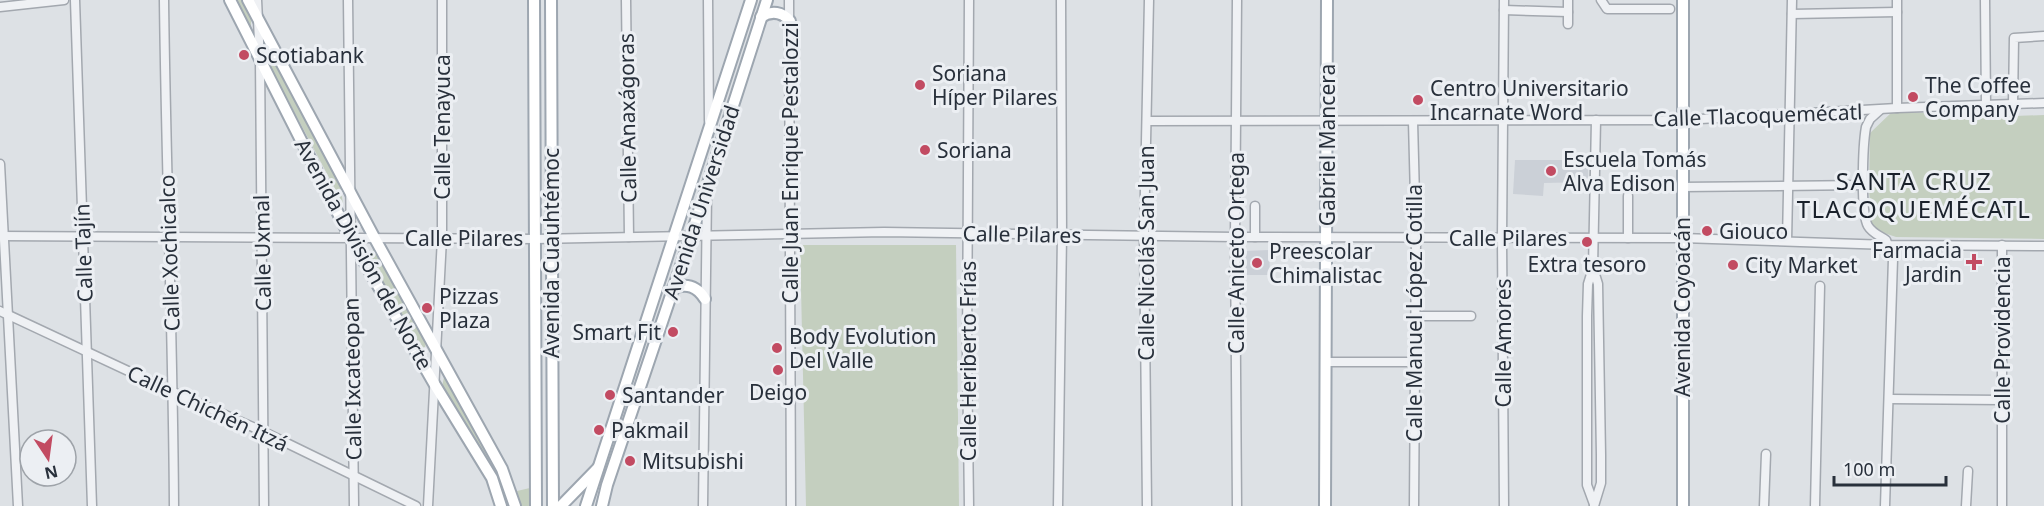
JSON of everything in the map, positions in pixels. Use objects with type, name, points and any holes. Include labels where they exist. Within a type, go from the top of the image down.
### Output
[{"type":"main road","name":"Avenida División del Norte","points":[[230,0],[351,237],[492,478],[501,506]]},
{"type":"main road","name":"Avenida División del Norte","points":[[248,0],[374,237],[502,469],[515,506]]},
{"type":"main road","name":"Avenida Cuauhtémoc","points":[[534,0],[536,506]]},
{"type":"main road","name":"Avenida Cuauhtémoc","points":[[551,0],[553,506]]},
{"type":"main road","name":"Avenida Universidad","points":[[586,506],[751,0]]},
{"type":"main road","name":"Avenida Universidad","points":[[602,506],[767,0]]},
{"type":"main road","name":"Gabriel Mancera","points":[[1325,506],[1327,0]]},
{"type":"main road","name":"Avenida Coyoacán","points":[[1683,0],[1683,506]]},
{"type":"main road","points":[[761,17],[774,12],[786,16],[790,21]]},
{"type":"main road","points":[[673,288],[691,286],[697,289],[705,299]]},
{"type":"main road","points":[[561,506],[600,466],[618,452]]},
{"type":"street","points":[[0,7],[64,0]]},
{"type":"street","name":"Calle Tajín","points":[[75,0],[92,506]]},
{"type":"street","name":"Calle Xochicalco","points":[[164,0],[174,506]]},
{"type":"street","name":"Calle Uxmal","points":[[257,0],[260,61],[264,506]]},
{"type":"street","name":"Calle Ixcateopan","points":[[348,0],[354,506]]},
{"type":"street","name":"Calle Tenayuca","points":[[428,506],[442,238],[442,0]]},
{"type":"street","name":"Calle Anaxágoras","points":[[626,0],[628,237]]},
{"type":"street","points":[[708,0],[709,134]]},
{"type":"street","name":"Calle Juan Enrique Pestalozzi","points":[[789,0],[790,506]]},
{"type":"street","name":"Calle Heriberto Frías","points":[[969,0],[967,233],[969,506]]},
{"type":"street","points":[[1058,506],[1062,235],[1061,0]]},
{"type":"street","name":"Calle Nicolás San Juan","points":[[1147,506],[1144,236],[1149,0]]},
{"type":"street","name":"Calle Aniceto Ortega","points":[[1237,0],[1235,237],[1237,506]]},
{"type":"street","name":"Calle Amores","points":[[1504,0],[1502,238],[1504,506]]},
{"type":"street","points":[[1568,0],[1568,24]]},
{"type":"street","points":[[1601,0],[1607,9],[1670,9]]},
{"type":"street","points":[[1787,241],[1792,0]]},
{"type":"street","points":[[1897,0],[1897,108]]},
{"type":"street","points":[[1985,0],[1986,105]]},
{"type":"street","points":[[1504,10],[1568,12]]},
{"type":"street","points":[[1792,14],[1897,12]]},
{"type":"street","points":[[2013,104],[2014,38],[2044,36]]},
{"type":"street","name":"Calle Tlacoquemécatl","points":[[1147,121],[1683,120],[1897,108],[2044,103]]},
{"type":"street","points":[[1881,110],[1868,122],[1865,133],[1863,207],[1866,223],[1890,245],[1893,259],[1885,506]]},
{"type":"street","points":[[1863,111],[1868,122]]},
{"type":"street","points":[[1594,505],[1587,484],[1587,316],[1588,284],[1593,268],[1596,120]]},
{"type":"street","name":"Calle Manuel López Cotilla","points":[[1413,121],[1416,237],[1414,506]]},
{"type":"street","points":[[0,164],[18,506]]},
{"type":"street","points":[[1682,187],[1864,185]]},
{"type":"street","points":[[703,506],[707,186]]},
{"type":"street","points":[[1628,196],[1628,238]]},
{"type":"street","points":[[1255,206],[1255,237]]},
{"type":"street","name":"Calle Pilares","points":[[2,236],[535,239],[885,232],[1235,237],[1682,238],[1890,245],[2044,246]]},
{"type":"street","name":"Calle Providencia","points":[[2002,245],[2002,506]]},
{"type":"street","points":[[1593,268],[1598,284],[1600,316],[1601,455],[1601,483],[1594,505]]},
{"type":"street","points":[[1815,506],[1820,286]]},
{"type":"street","name":"Calle Chichén Itzá","points":[[0,311],[264,432],[416,506]]},
{"type":"street","points":[[1415,316],[1471,316]]},
{"type":"street","points":[[1587,316],[1600,316]]},
{"type":"street","points":[[1326,362],[1415,362]]},
{"type":"street","points":[[1587,380],[1600,379]]},
{"type":"street","points":[[1890,399],[2001,400]]},
{"type":"street","points":[[1764,506],[1766,454]]},
{"type":"street","points":[[1587,455],[1601,455]]},
{"type":"street","points":[[1966,506],[1968,471]]},
{"type":"shaded area","name":"Escuela Tomás Alva Edison","points":[[1515,160],[1588,160],[1588,182],[1544,183],[1543,196],[1513,194]]},
{"type":"shaded area","name":"Preescolar Chimalistac","points":[[1269,250],[1270,275],[1245,275],[1245,251]]},
{"type":"green space","points":[[234,0],[243,0],[251,15],[251,28]]},
{"type":"green space","points":[[271,55],[340,184],[343,204],[271,68]]},
{"type":"green space","points":[[1892,112],[1931,113],[1936,119],[2044,115],[2044,239],[1896,237],[1872,229],[1869,190],[1870,133]]},
{"type":"green space","points":[[800,245],[956,245],[959,506],[806,506]]},
{"type":"green space","points":[[373,249],[426,342],[424,353],[371,261]]},
{"type":"green space","points":[[444,377],[483,443],[504,486],[501,489],[489,460],[442,387]]},
{"type":"green space","points":[[534,487],[531,506],[520,506],[517,491]]},
{"type":"place","name":"Scotiabank","points":[[244,55]]},
{"type":"place","name":"Soriana Híper Pilares","points":[[920,85]]},
{"type":"place","name":"The Coffee Company","points":[[1913,97]]},
{"type":"place","name":"Centro Universitario Incarnate Word","points":[[1418,100]]},
{"type":"place","name":"Soriana","points":[[925,150]]},
{"type":"place","name":"Escuela Tomás Alva Edison","points":[[1551,171]]},
{"type":"place","name":"Giouco","points":[[1707,231]]},
{"type":"place","name":"Extra tesoro","points":[[1587,242]]},
{"type":"place","name":"Farmacia Jardin","points":[[1974,262]]},
{"type":"place","name":"Preescolar Chimalistac","points":[[1257,263]]},
{"type":"place","name":"City Market","points":[[1733,265]]},
{"type":"place","name":"Pizzas Plaza","points":[[427,308]]},
{"type":"place","name":"Smart Fit","points":[[673,332]]},
{"type":"place","name":"Body Evolution Del Valle","points":[[777,348]]},
{"type":"place","name":"Deigo","points":[[778,370]]},
{"type":"place","name":"Santander","points":[[610,395]]},
{"type":"place","name":"Pakmail","points":[[599,430]]},
{"type":"place","name":"Mitsubishi","points":[[630,461]]},
{"type":"district","name":"SANTA CRUZ TLACOQUEMÉCATL","points":[[1914,194]]}]
